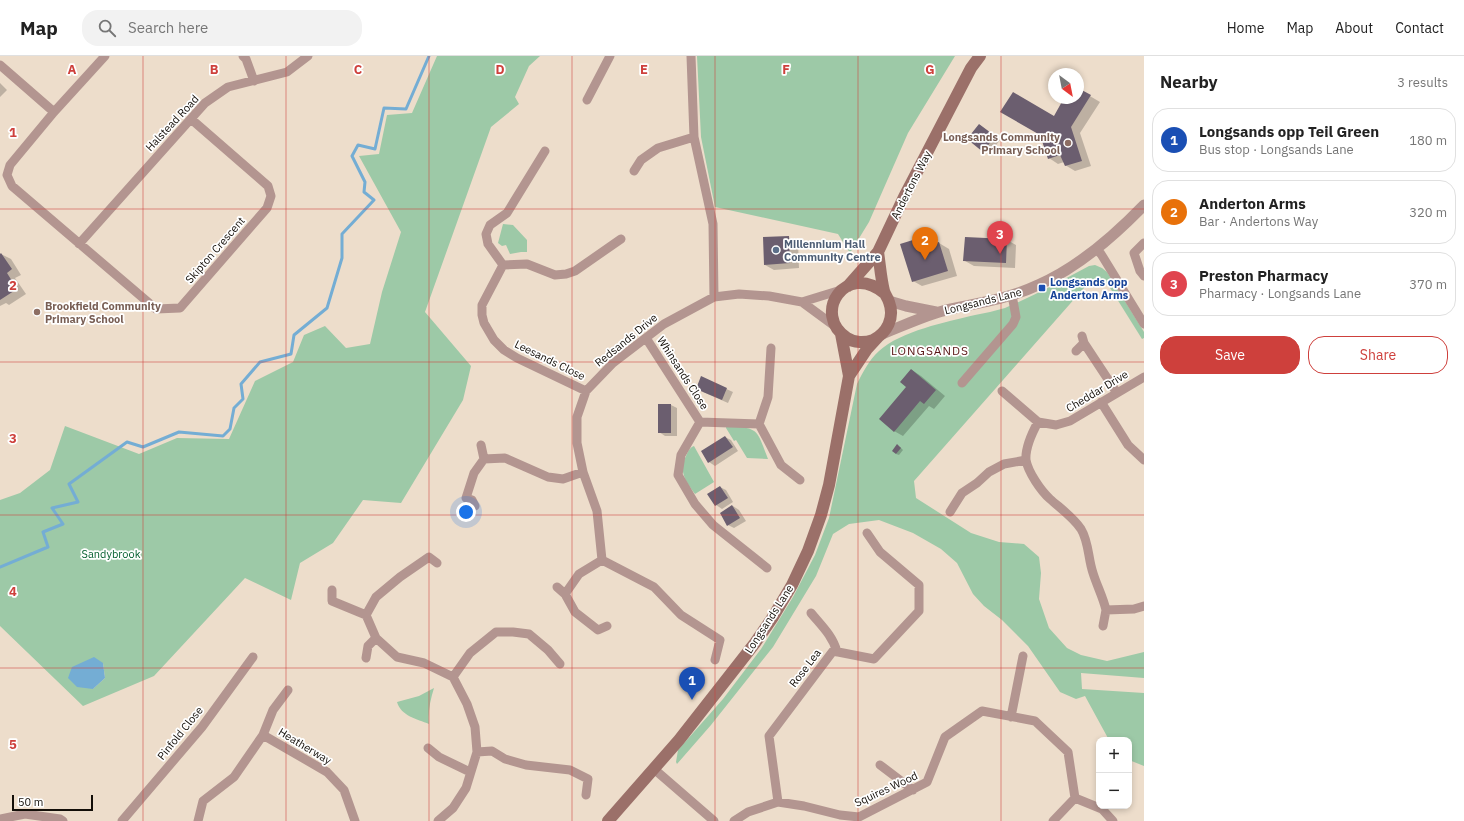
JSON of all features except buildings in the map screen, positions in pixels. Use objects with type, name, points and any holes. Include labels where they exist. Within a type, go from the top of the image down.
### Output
[{"type":"main road","name":"Andertons Way","points":[[845,288],[878,252],[904,197],[971,68],[980,56]]},
{"type":"main road","points":[[878,252],[887,297],[891,309],[891,318],[888,327],[880,335],[869,341],[859,342],[849,340],[838,331],[832,318],[832,308],[835,298],[845,288],[858,283],[868,283],[877,287],[887,297]]},
{"type":"main road","name":"Longsands Lane","points":[[608,821],[679,740],[755,642],[773,617],[792,585],[808,550],[821,515],[829,485],[848,376],[838,331]]},
{"type":"main road","name":"Longsands Lane","points":[[848,376],[867,348],[880,335]]},
{"type":"street","name":"Skipton Crescent","points":[[105,56],[54,112],[10,165],[7,175],[12,186],[156,308],[180,308],[267,208],[271,196],[268,186],[191,119]]},
{"type":"street","points":[[243,56],[246,59],[254,81]]},
{"type":"street","name":"Halstead Road","points":[[79,244],[205,103],[228,87],[287,72],[308,56]]},
{"type":"street","points":[[587,100],[610,56]]},
{"type":"street","points":[[691,56],[694,137],[713,224],[714,297]]},
{"type":"street","points":[[0,65],[54,112]]},
{"type":"street","points":[[634,171],[641,160],[658,148],[694,137]]},
{"type":"street","points":[[545,151],[507,213],[490,226],[486,234],[488,244],[503,265],[527,264],[555,274],[566,274],[575,271],[621,239]]},
{"type":"street","name":"Longsands Lane","points":[[880,335],[936,312],[1012,295],[1039,285],[1067,269],[1096,249],[1126,224],[1144,205]]},
{"type":"street","points":[[1144,243],[1134,253],[1140,271],[1144,276]]},
{"type":"street","points":[[1096,249],[1101,254],[1143,321]]},
{"type":"street","name":"Leesands Close","points":[[503,265],[482,305],[484,323],[494,340],[504,350],[517,358],[586,391]]},
{"type":"street","name":"Redsands Drive","points":[[602,560],[597,511],[583,472],[577,443],[577,417],[586,391],[613,363],[664,324],[714,297],[738,294],[769,296],[802,302],[845,288]]},
{"type":"street","points":[[962,383],[1013,324],[1016,317],[1012,295]]},
{"type":"street","name":"Longsands Lane","points":[[887,297],[906,306],[936,312]]},
{"type":"street","name":"Redsands Drive","points":[[802,302],[838,331]]},
{"type":"street","name":"Whinsands Close","points":[[646,338],[700,422]]},
{"type":"street","points":[[1076,351],[1083,339],[1117,393]]},
{"type":"street","points":[[772,348],[768,397],[758,424],[781,465],[800,480]]},
{"type":"street","name":"Cheddar Drive","points":[[1038,422],[1056,425],[1070,421],[1144,377]]},
{"type":"street","points":[[1002,390],[1038,422],[1029,440],[1026,460],[1033,478],[1048,497],[1069,516],[1081,530],[1088,548],[1093,572],[1102,594],[1106,610],[1103,626]]},
{"type":"street","points":[[1101,402],[1128,445],[1144,460]]},
{"type":"street","name":"Whinsands Close","points":[[700,422],[758,424]]},
{"type":"street","name":"Whinsands Close","points":[[700,422],[680,456],[678,475],[695,504],[713,525],[767,568]]},
{"type":"street","points":[[475,506],[472,500],[466,498],[474,473],[484,459],[481,445]]},
{"type":"street","points":[[484,459],[505,458],[548,477],[563,479],[583,472]]},
{"type":"street","points":[[950,512],[962,492],[977,483],[989,472],[1004,464],[1026,460]]},
{"type":"street","name":"Rose Lea","points":[[778,802],[769,736],[833,651],[874,659],[919,611],[919,585],[880,552],[867,532]]},
{"type":"street","points":[[366,615],[376,597],[400,577],[429,558],[437,563]]},
{"type":"street","points":[[565,594],[580,574],[602,560],[654,587],[681,615],[720,640],[715,660]]},
{"type":"street","points":[[557,587],[565,594],[575,612],[598,630],[608,626]]},
{"type":"street","points":[[332,590],[332,600],[366,615],[376,638],[397,656],[424,663],[453,677],[467,704],[475,727],[477,752],[466,788],[453,808],[438,821]]},
{"type":"street","points":[[1106,610],[1134,609],[1144,606]]},
{"type":"street","points":[[810,613],[835,643],[837,652]]},
{"type":"street","points":[[453,677],[470,653],[496,632],[529,634],[548,650],[560,664]]},
{"type":"street","points":[[366,658],[368,646],[376,638]]},
{"type":"street","points":[[1011,717],[1023,656]]},
{"type":"street","name":"Pinfold Close","points":[[122,821],[202,727],[253,658]]},
{"type":"street","name":"Heatherway","points":[[198,821],[202,801],[234,777],[263,735],[273,710],[288,690]]},
{"type":"street","name":"Squires Wood","points":[[734,821],[748,812],[778,802],[804,806],[858,819],[927,782],[945,738],[982,711],[1034,721],[1068,752],[1075,798]]},
{"type":"street","name":"Heatherway","points":[[263,735],[327,772],[344,790],[355,821]]},
{"type":"street","points":[[428,748],[439,757],[470,772]]},
{"type":"street","points":[[477,752],[492,751],[505,759],[526,765],[570,770],[588,779],[586,795]]},
{"type":"street","points":[[880,765],[913,790]]},
{"type":"street","points":[[654,769],[714,821]]},
{"type":"street","points":[[1053,821],[1075,798],[1102,809],[1113,821]]},
{"type":"street","points":[[0,819],[25,814],[60,819],[63,821]]},
{"type":"green space","name":"Sandybrook","points":[[437,56],[540,56],[529,66],[515,97],[519,104],[491,127],[425,312],[471,366],[463,400],[401,503],[363,500],[333,543],[300,563],[291,600],[245,578],[154,676],[83,706],[0,626],[0,500],[20,493],[50,470],[65,426],[139,454],[177,438],[229,439],[255,381],[293,362],[304,335],[325,326],[346,348],[370,344],[382,292],[401,232],[359,156],[379,154],[387,115],[412,113]],"holes":[[[103,663],[105,678],[93,689]]]},
{"type":"green space","points":[[697,56],[955,56],[908,133],[869,222],[850,253],[838,234],[715,207],[701,137]]},
{"type":"green space","points":[[503,224],[513,225],[527,240],[527,252],[510,254],[506,245],[502,246],[498,243]]},
{"type":"green space","points":[[1095,265],[1107,272],[1144,332],[1144,338],[1142,339],[1107,283],[1084,288],[914,481],[916,498],[971,533],[999,542],[1024,544],[1039,557],[1041,573],[1039,599],[1049,628],[1067,648],[1081,655],[1107,661],[1144,652],[1144,678],[1081,673],[1082,689],[1144,693],[1144,766],[1132,761],[1132,737],[1107,737],[1085,696],[1076,699],[1060,692],[1028,646],[973,594],[957,563],[941,549],[913,533],[879,520],[849,524],[833,534],[816,576],[773,647],[711,725],[677,764],[678,750],[723,699],[761,649],[793,597],[815,555],[829,518],[857,384],[872,358],[888,344],[899,338],[938,324],[1005,308],[1089,266]]},
{"type":"green space","points":[[726,425],[751,429],[755,432],[761,441],[768,459],[747,458],[736,440],[734,441],[726,428]]},
{"type":"green space","points":[[694,446],[714,482],[695,494],[683,472],[684,462],[688,452]]},
{"type":"green space","points":[[434,688],[431,697],[429,724],[406,714],[399,707],[397,702],[419,696]]},
{"type":"water","points":[[94,657],[103,663],[105,678],[93,689],[77,687],[68,678],[72,667]]},
{"type":"waterway","points":[[0,567],[48,547],[43,532],[63,524],[52,508],[78,502],[69,484],[127,442],[143,447],[179,432],[223,436],[230,429],[234,408],[243,399],[241,384],[260,362],[291,354],[294,335],[327,308],[342,258],[342,234],[374,200],[364,192],[365,182],[352,156],[358,145],[375,149],[384,108],[406,109],[429,56]]},
{"type":"place","name":"Longsands Community Primary School","points":[[1068,143]]},
{"type":"place","name":"Millennium Hall Community Centre","points":[[776,250]]},
{"type":"place","name":"Preston Pharmacy","points":[[1000,254]]},
{"type":"place","name":"Anderton Arms","points":[[925,260]]},
{"type":"place","name":"Longsands opp Anderton Arms","points":[[1042,288]]},
{"type":"place","name":"Brookfield Community Primary School","points":[[37,312]]},
{"type":"place","name":"Longsands opp Teil Green","points":[[692,700]]},
{"type":"district","name":"LONGSANDS","points":[[930,351]]}]
